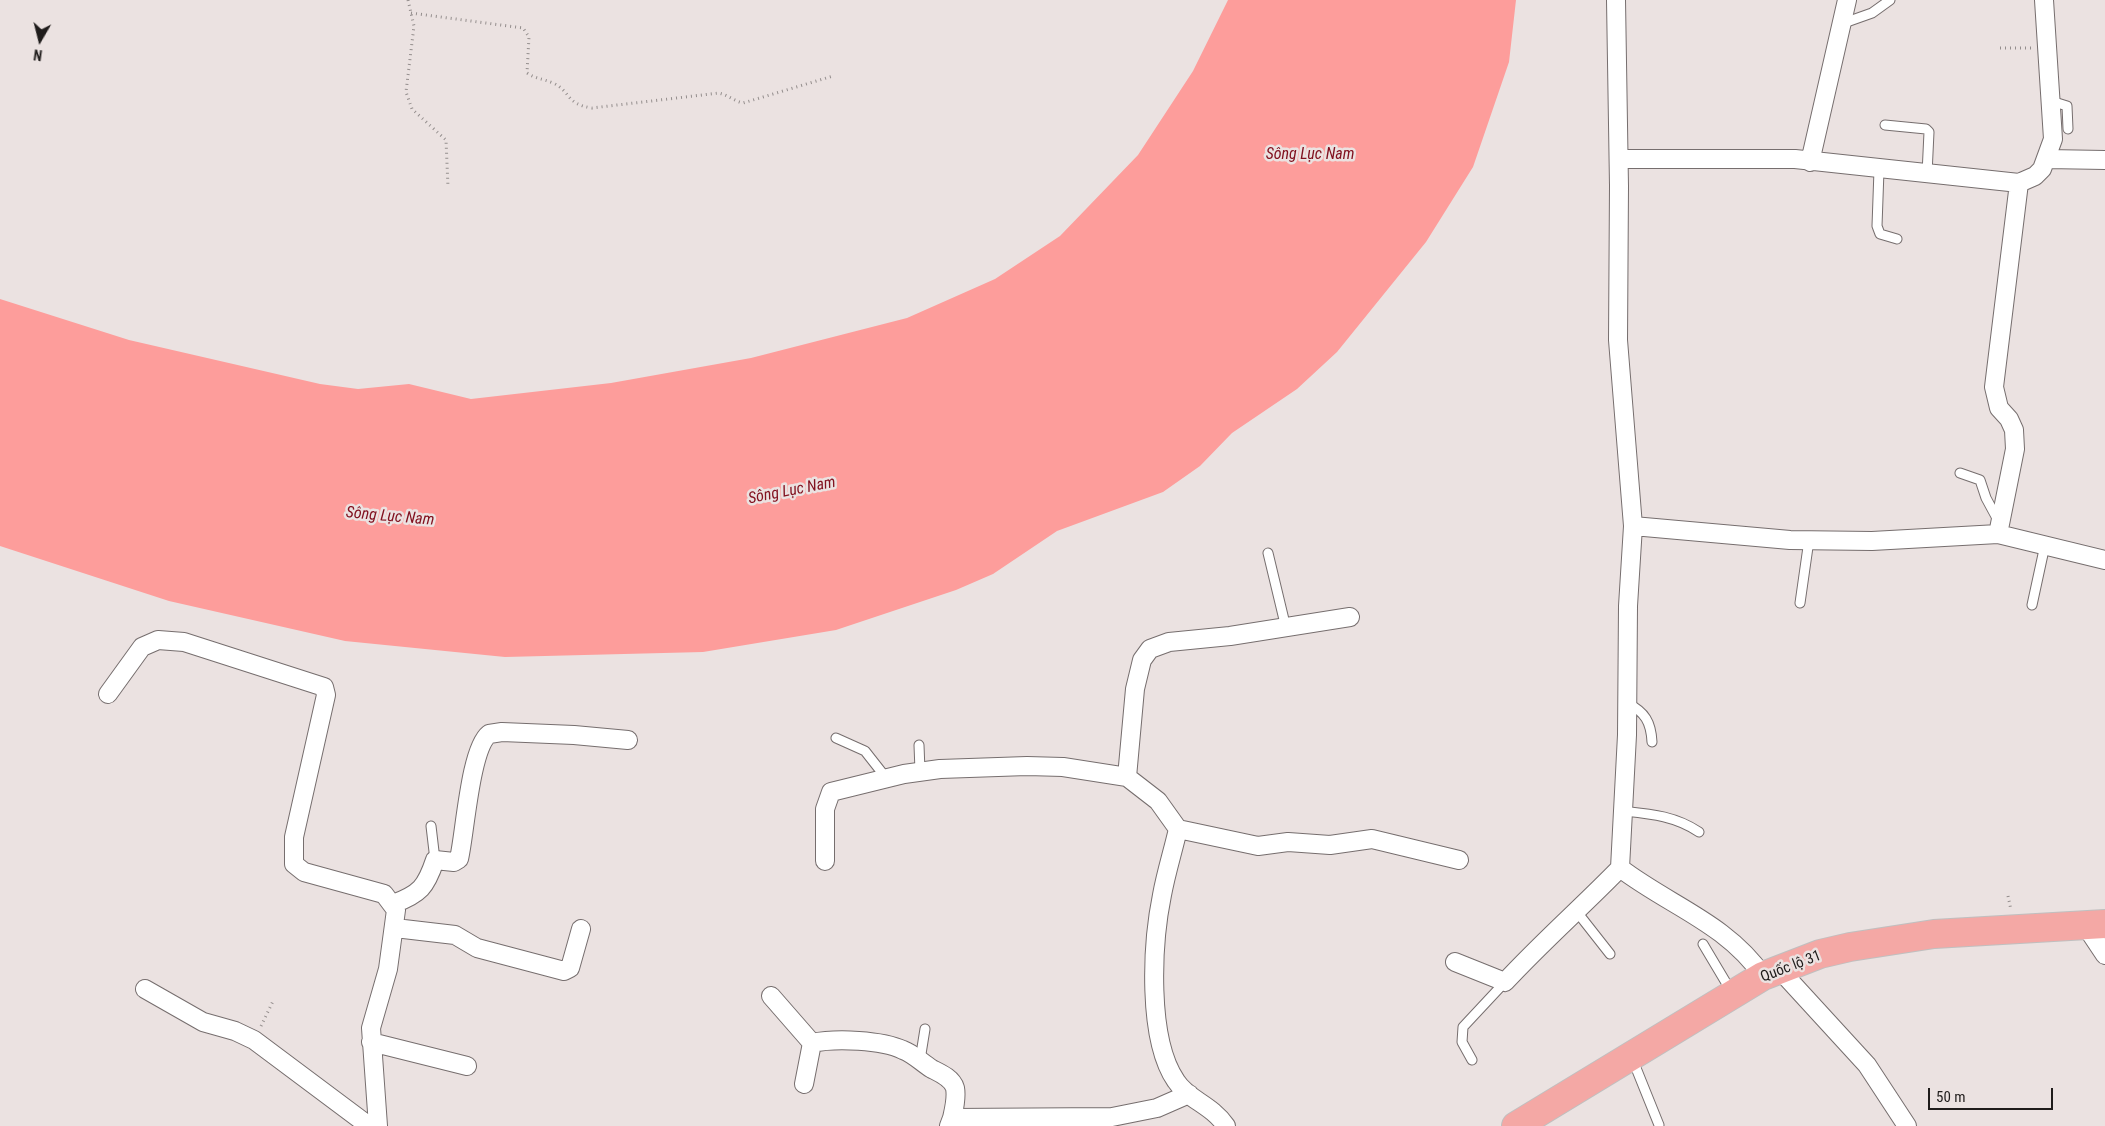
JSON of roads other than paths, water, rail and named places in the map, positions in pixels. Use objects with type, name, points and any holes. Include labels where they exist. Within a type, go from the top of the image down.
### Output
[{"type":"highway","name":"Quốc lộ 31","points":[[1516,1126],[1600,1078],[1631,1055],[1771,972],[1827,952],[1892,940],[1941,934],[2095,924]]},
{"type":"street","points":[[1455,962],[1506,982],[1552,933],[1577,912],[1620,868],[1627,703],[1628,606],[1633,526],[1618,340],[1619,159],[1616,0]]},
{"type":"street","points":[[1810,162],[1846,0]]},
{"type":"street","points":[[1619,159],[1663,158],[1810,162],[2019,183],[2035,176],[2047,159],[2053,139],[2044,0]]},
{"type":"street","points":[[2047,159],[2105,160]]},
{"type":"street","points":[[1999,529],[2015,449],[2014,430],[2009,419],[1999,408],[1994,387],[2019,183]]},
{"type":"street","points":[[1633,526],[1810,540],[1872,541],[1999,529],[2045,545],[2105,560]]},
{"type":"street","points":[[1127,777],[1135,689],[1142,660],[1150,649],[1169,642],[1286,628],[1350,617]]},
{"type":"street","points":[[108,694],[142,647],[158,640],[168,640],[203,647],[324,687],[326,695],[294,837],[294,864],[298,869],[320,878],[384,894],[396,910],[388,969],[374,1013],[371,1042],[378,1126]]},
{"type":"street","points":[[393,904],[411,897],[422,888],[427,882],[435,860],[454,862],[460,859],[463,824],[476,764],[485,737],[489,734],[502,732],[574,735],[628,740]]},
{"type":"street","points":[[825,861],[824,809],[831,792],[920,771],[964,767],[1028,766],[1072,768],[1127,777],[1158,801],[1178,829],[1258,846],[1288,842],[1330,845],[1372,839],[1459,860]]},
{"type":"street","points":[[1178,829],[1162,895],[1156,932],[1166,1063],[1177,1084],[1214,1110],[1226,1126]]},
{"type":"street","points":[[1620,868],[1728,936],[1753,961],[1771,972],[1867,1066],[1907,1126]]},
{"type":"street","points":[[2095,924],[2105,956]]},
{"type":"street","points":[[395,928],[455,935],[476,948],[564,971],[570,968],[581,929]]},
{"type":"street","points":[[146,988],[203,1022],[235,1031],[254,1040],[369,1126]]},
{"type":"street","points":[[771,996],[812,1044]]},
{"type":"street","points":[[812,1044],[838,1040],[902,1049],[951,1080],[955,1087],[954,1106],[950,1122],[1112,1116],[1157,1108],[1189,1094]]},
{"type":"street","points":[[371,1042],[467,1066]]},
{"type":"street","points":[[804,1084],[812,1044]]},
{"type":"lane","points":[[1840,24],[1872,13],[1890,0]]},
{"type":"lane","points":[[2051,101],[2067,106],[2068,129]]},
{"type":"lane","points":[[1885,124],[1926,129],[1929,132],[1927,174]]},
{"type":"lane","points":[[1879,170],[1877,226],[1880,234],[1897,239]]},
{"type":"lane","points":[[1960,474],[1980,480],[1999,529]]},
{"type":"lane","points":[[1800,603],[1810,540]]},
{"type":"lane","points":[[2032,606],[2045,545]]},
{"type":"lane","points":[[1268,553],[1286,628]]},
{"type":"lane","points":[[1627,703],[1640,710],[1647,719],[1651,726],[1652,742]]},
{"type":"lane","points":[[836,738],[865,750],[887,779]]},
{"type":"lane","points":[[919,745],[920,771]]},
{"type":"lane","points":[[1623,811],[1668,816],[1700,832]]},
{"type":"lane","points":[[431,826],[435,860]]},
{"type":"lane","points":[[1577,912],[1610,954]]},
{"type":"lane","points":[[1703,944],[1733,994]]},
{"type":"lane","points":[[1472,1060],[1462,1042],[1461,1033],[1463,1027],[1506,982]]},
{"type":"lane","points":[[920,1060],[925,1029]]},
{"type":"lane","points":[[1631,1055],[1659,1124]]},
{"type":"water","name":"Sông Lục Nam","points":[[1228,0],[1516,0],[1509,62],[1473,167],[1426,242],[1337,352],[1297,389],[1232,433],[1200,466],[1163,492],[1057,531],[993,574],[956,590],[836,630],[703,652],[505,657],[345,641],[169,601],[0,546],[0,299],[129,340],[320,384],[358,389],[409,384],[471,399],[611,383],[751,358],[907,318],[995,279],[1060,236],[1138,155],[1193,71]]}]
